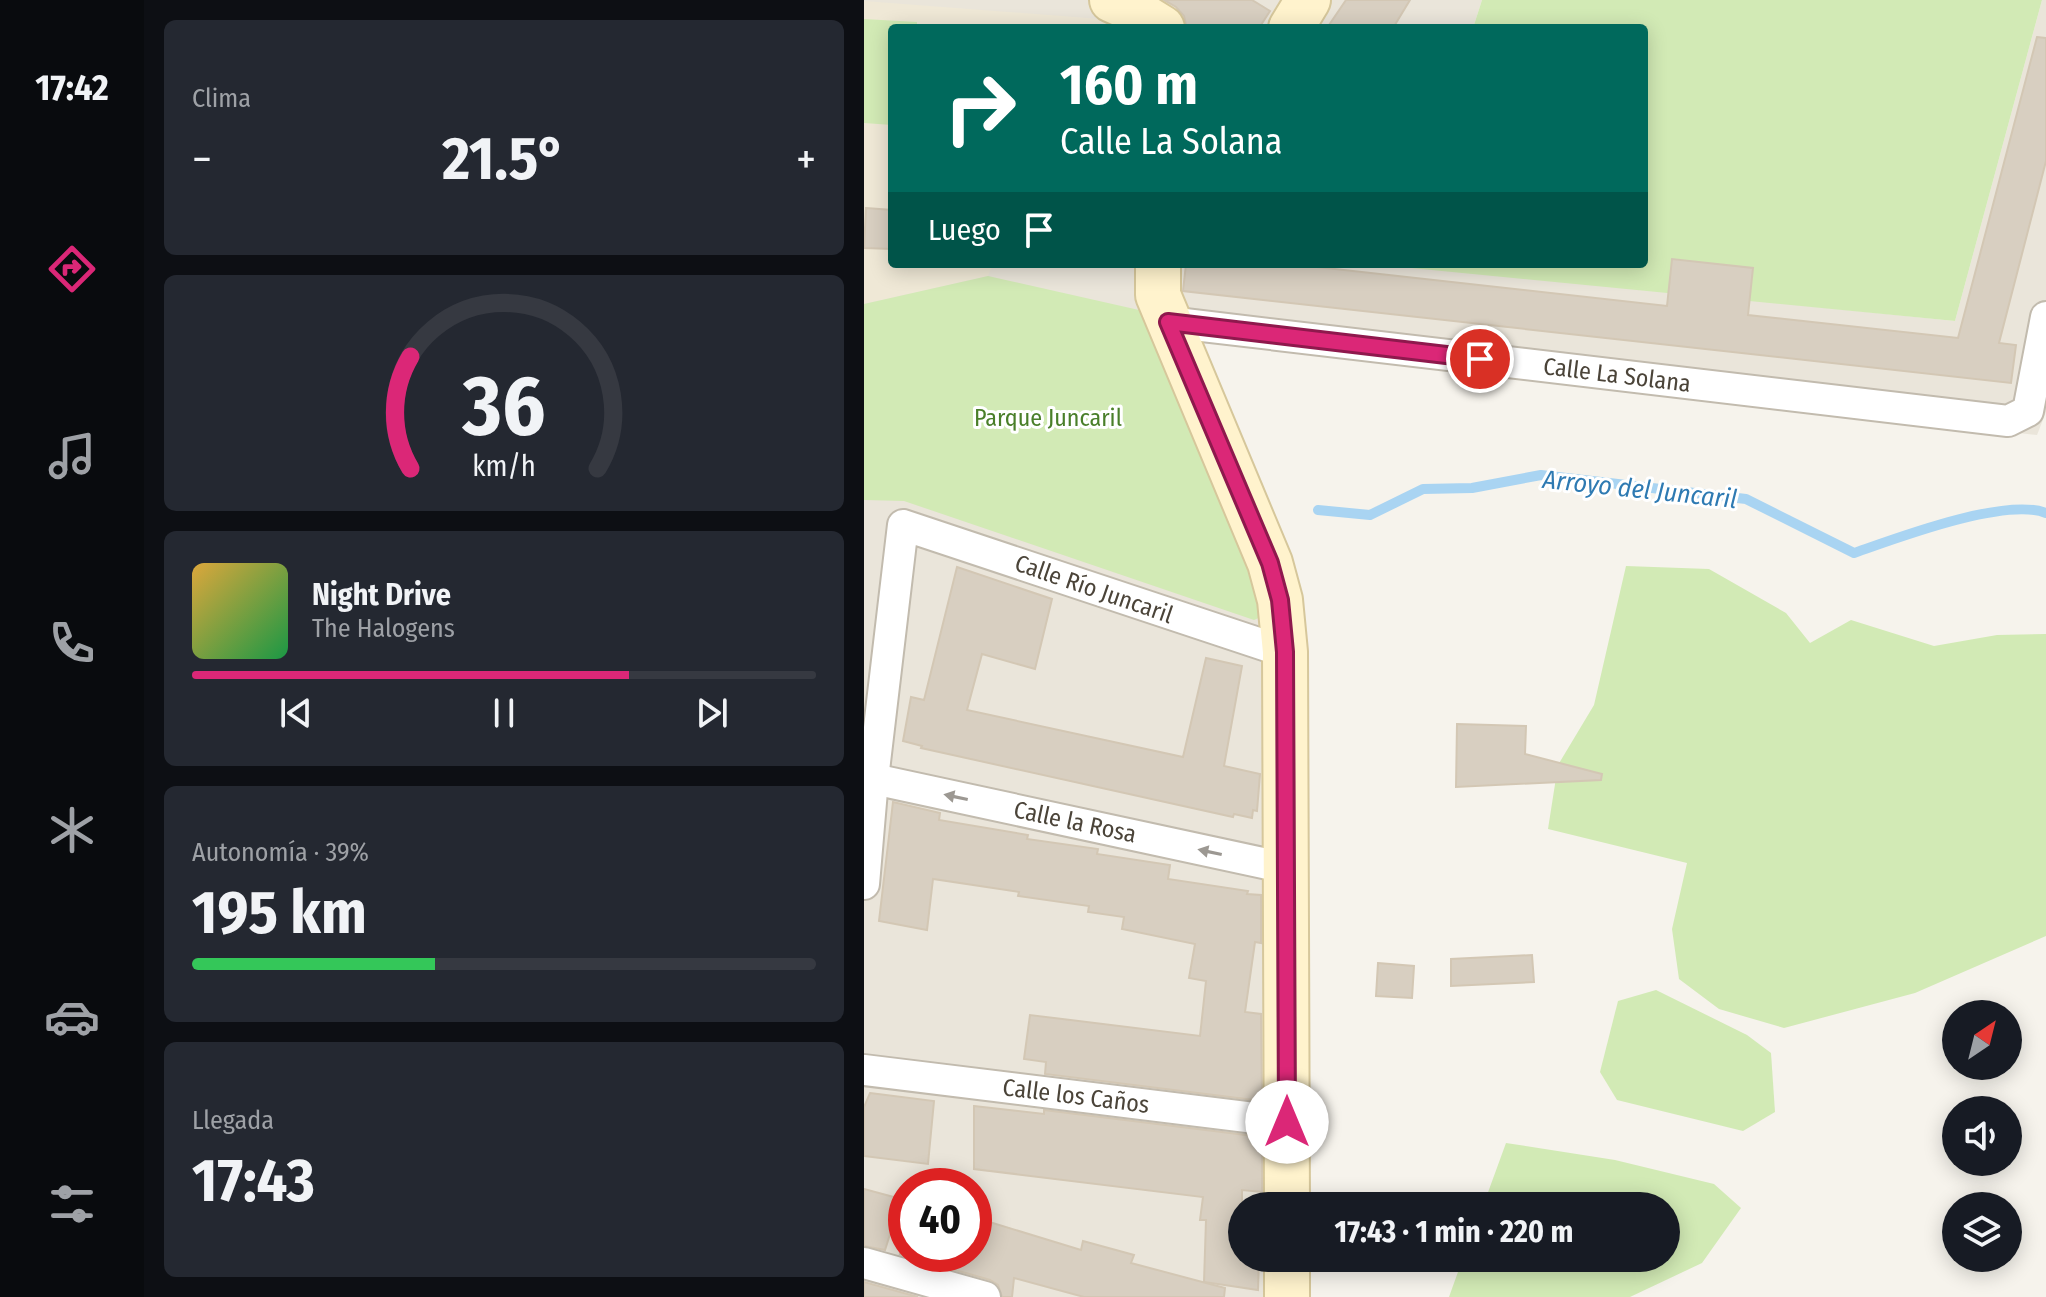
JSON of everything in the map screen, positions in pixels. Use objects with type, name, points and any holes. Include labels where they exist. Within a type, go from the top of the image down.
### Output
[{"type":"street","points":[[1112,0],[1156,24]]},
{"type":"street","points":[[1293,24],[1308,0]]},
{"type":"street","points":[[1157,268],[1158,295],[1270,563],[1280,600],[1285,652],[1287,1192]]},
{"type":"street","name":"Calle La Solana","points":[[1168,322],[2008,421],[2028,411],[2044,333]]},
{"type":"street","name":"Calle Río Juncaril","points":[[869,778],[903,525],[1285,652]]},
{"type":"street","points":[[864,884],[869,778]]},
{"type":"street","name":"Calle la Rosa","points":[[869,778],[1286,868]]},
{"type":"street","name":"Calle los Caños","points":[[864,1070],[1287,1122]]},
{"type":"street","points":[[864,1263],[985,1297]]},
{"type":"street","points":[[1287,1272],[1287,1297]]},
{"type":"shaded area","points":[[864,0],[1482,0],[1474,24],[888,24],[888,268],[1432,268],[1955,321],[2042,0],[2046,0],[2046,412],[2037,435],[1202,342],[1290,596],[1296,1192],[1228,1192],[1228,1272],[1296,1272],[1296,1297],[864,1297]]},
{"type":"shaded area","points":[[864,1],[1114,20],[1112,24],[888,24],[888,268],[991,268],[988,276],[864,304]]},
{"type":"green space","points":[[1482,0],[2042,0],[1955,321],[1412,268],[1648,268],[1648,24],[1474,24]]},
{"type":"green space","points":[[864,19],[917,22],[888,24],[888,125],[864,123]]},
{"type":"green space","name":"Parque Juncaril","points":[[988,276],[1139,310],[1254,571],[1261,617],[1254,620],[904,501],[864,500],[864,304]]},
{"type":"green space","points":[[1626,566],[1709,569],[1786,613],[1810,643],[1851,620],[1934,646],[1997,635],[2046,634],[2046,936],[1915,993],[1784,1028],[1719,1009],[1679,979],[1672,929],[1687,863],[1548,829],[1558,765],[1594,705]]},
{"type":"green space","points":[[1656,990],[1747,1035],[1771,1053],[1775,1112],[1743,1131],[1617,1100],[1600,1072],[1618,1001]]},
{"type":"green space","points":[[1506,1143],[1615,1160],[1714,1184],[1741,1208],[1702,1263],[1630,1297],[1449,1297],[1458,1272],[1680,1272],[1680,1192],[1488,1192]]},
{"type":"building","points":[[1164,0],[1252,0],[1270,11],[1262,24],[1186,24],[1184,16]]},
{"type":"building","points":[[1346,0],[1410,0],[1395,24],[1330,24]]},
{"type":"building","points":[[2037,37],[2046,38],[2046,161],[1999,343],[2016,345],[2011,383],[1183,291],[1186,268],[1326,268],[1667,306],[1672,259],[1753,268],[1748,315],[1958,338]]},
{"type":"building","points":[[866,208],[888,210],[888,249],[864,248]]},
{"type":"building","points":[[957,567],[1052,599],[1035,669],[982,654],[967,710],[1183,757],[1206,658],[1242,666],[1224,766],[1260,774],[1257,811],[1253,810],[1252,818],[1234,814],[1233,817],[921,748],[903,741],[911,697],[924,700]]},
{"type":"building","points":[[1457,724],[1526,726],[1525,754],[1602,774],[1601,780],[1456,787]]},
{"type":"building","points":[[893,802],[940,813],[939,820],[1028,835],[1027,839],[1098,849],[1097,854],[1170,865],[1168,879],[1261,895],[1261,943],[1255,942],[1245,1012],[1261,1014],[1262,1101],[1045,1074],[1046,1062],[1024,1059],[1030,1015],[1200,1036],[1206,981],[1189,978],[1195,944],[1122,929],[1124,917],[1088,912],[1089,906],[933,879],[927,930],[879,921]]},
{"type":"building","points":[[1532,955],[1534,982],[1451,986],[1451,959]]},
{"type":"building","points":[[1378,963],[1414,966],[1412,998],[1376,996]]},
{"type":"building","points":[[870,1093],[934,1101],[928,1164],[864,1156],[864,1107]]},
{"type":"building","points":[[974,1106],[1044,1114],[1044,1110],[1262,1137],[1262,1192],[1228,1192],[1228,1272],[1259,1272],[1258,1290],[1204,1282],[1206,1220],[1200,1220],[1203,1197],[974,1168]]},
{"type":"building","points":[[864,1189],[888,1195],[888,1240],[885,1250],[864,1246]]},
{"type":"building","points":[[992,1223],[1081,1250],[1083,1241],[1134,1255],[1131,1263],[1225,1288],[1224,1297],[1084,1297],[1014,1278],[1012,1297],[1002,1297],[998,1285],[962,1272],[992,1272]]},
{"type":"building","points":[[864,1282],[918,1297],[864,1297]]},
{"type":"waterway","name":"Arroyo del Juncaril","points":[[1318,510],[1370,515],[1423,489],[1472,488],[1541,475],[1746,499],[1854,553],[1951,521],[1979,515],[2005,510],[2046,513]]},
{"type":"route","points":[[1287,1122],[1285,652],[1280,600],[1252,516],[1168,322],[1480,359]]}]
